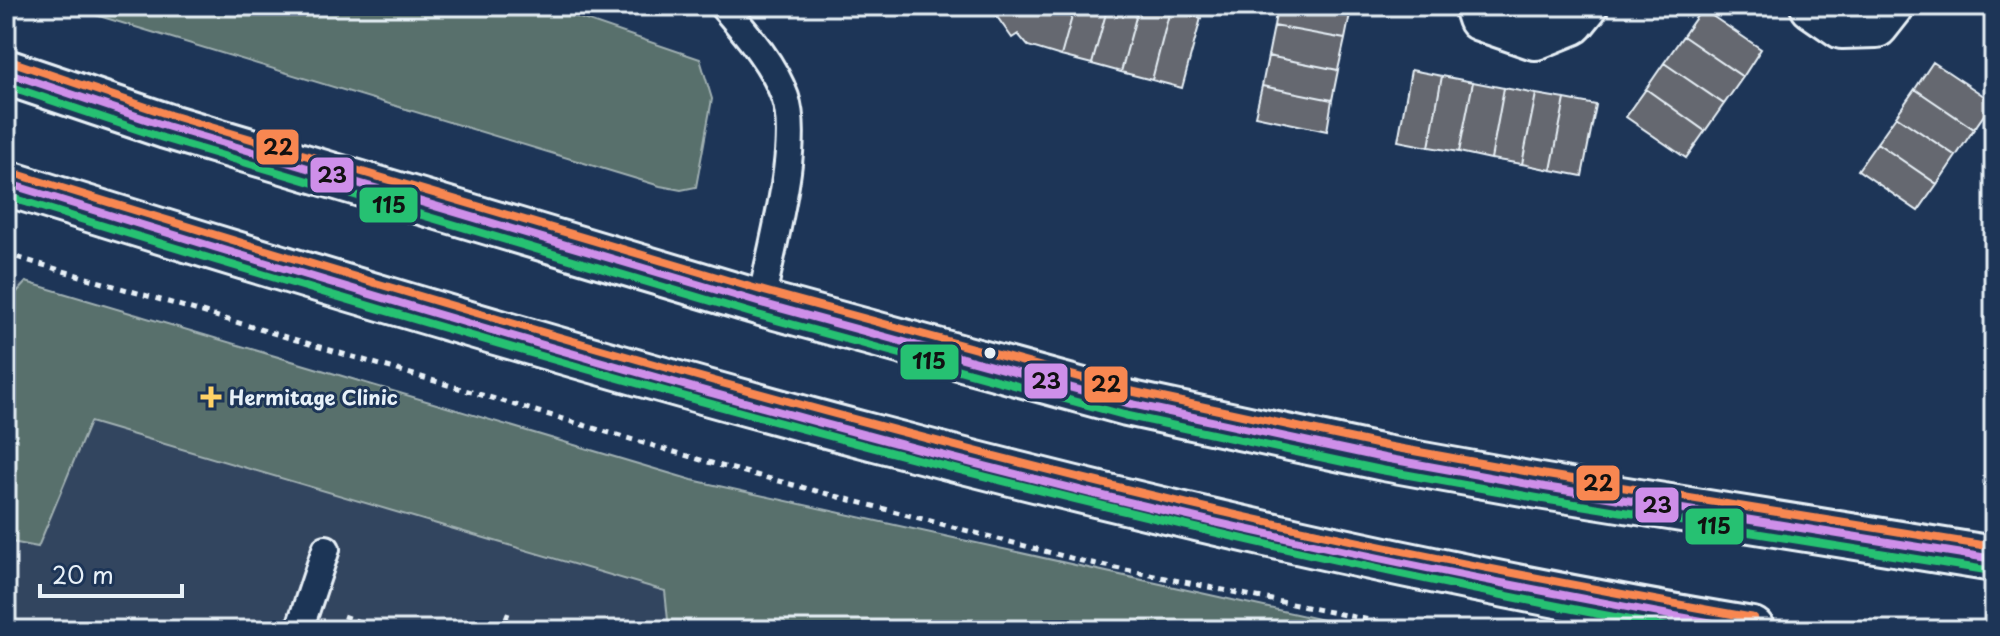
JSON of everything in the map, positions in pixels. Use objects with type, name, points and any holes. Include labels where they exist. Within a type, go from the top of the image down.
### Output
[{"type":"main road","points":[[1476,6],[1480,18],[1535,37],[1572,22],[1585,6]]},
{"type":"main road","points":[[1813,6],[1842,26],[1876,25],[1891,6]]},
{"type":"main road","points":[[6,72],[166,126],[761,303],[1127,403],[1384,458],[1694,513],[1994,559]]},
{"type":"main road","points":[[6,183],[627,371],[1005,474],[1344,553],[1752,630]]},
{"type":"main road","points":[[6,206],[195,242]]},
{"type":"lane","points":[[723,6],[755,44],[786,98],[790,155],[761,303]]},
{"type":"lane","points":[[299,630],[326,549]]},
{"type":"path","points":[[6,254],[718,465],[1082,561],[1418,630]]},
{"type":"path","points":[[502,630],[509,610]]},
{"type":"path","points":[[342,616],[382,630]]},
{"type":"shaded area","name":"Hermitage Clinic","points":[[6,280],[140,314],[665,591],[669,630],[6,630]]},
{"type":"green space","points":[[66,6],[558,6],[565,13],[700,59],[712,99],[696,187],[681,190],[660,186]]},
{"type":"green space","points":[[26,282],[692,480],[1368,630],[669,630],[665,591],[90,422],[38,547],[6,541],[6,304]]},
{"type":"building","points":[[1000,6],[1075,6],[1061,56],[1028,46],[1018,34],[1012,38],[993,11]]},
{"type":"building","points":[[1075,6],[1108,6],[1092,64],[1061,56]]},
{"type":"building","points":[[1108,6],[1139,6],[1121,72],[1092,64]]},
{"type":"building","points":[[1139,6],[1170,10],[1152,80],[1121,72]]},
{"type":"building","points":[[1277,6],[1351,9],[1345,39],[1274,26]]},
{"type":"building","points":[[1702,9],[1761,49],[1743,77],[1683,36]]},
{"type":"building","points":[[1170,10],[1201,18],[1182,88],[1152,80]]},
{"type":"building","points":[[1274,26],[1345,39],[1338,70],[1268,56]]},
{"type":"building","points":[[1683,36],[1743,77],[1724,104],[1664,63]]},
{"type":"building","points":[[1268,56],[1338,70],[1332,100],[1262,86]]},
{"type":"building","points":[[1933,62],[1993,102],[1974,129],[1915,89]]},
{"type":"building","points":[[1664,63],[1724,104],[1705,131],[1646,89]]},
{"type":"building","points":[[1411,70],[1442,76],[1429,147],[1398,141]]},
{"type":"building","points":[[1442,76],[1473,82],[1459,152],[1429,147]]},
{"type":"building","points":[[1473,82],[1504,88],[1491,159],[1459,152]]},
{"type":"building","points":[[1262,86],[1332,100],[1327,131],[1255,116]]},
{"type":"building","points":[[1504,88],[1536,94],[1522,164],[1491,159]]},
{"type":"building","points":[[1646,89],[1705,131],[1686,158],[1626,117]]},
{"type":"building","points":[[1915,89],[1974,129],[1956,156],[1896,116]]},
{"type":"building","points":[[1536,94],[1565,99],[1551,170],[1522,164]]},
{"type":"building","points":[[1565,99],[1596,105],[1582,176],[1551,170]]},
{"type":"building","points":[[1896,116],[1956,156],[1937,184],[1877,143]]},
{"type":"building","points":[[1877,143],[1937,184],[1918,211],[1858,170]]},
{"type":"transit line","name":"22","points":[[10,61],[170,115],[764,291],[1130,391],[1386,446],[1994,547]]},
{"type":"transit line","name":"23","points":[[6,72],[166,126],[761,303],[1127,403],[1384,458],[1545,487],[1994,559]]},
{"type":"transit line","name":"115","points":[[6,85],[163,138],[758,315],[1124,415],[1381,470],[1992,571]]},
{"type":"transit line","name":"22","points":[[10,172],[547,334],[953,445],[1172,500],[1337,537],[1754,618]]},
{"type":"transit line","name":"23","points":[[6,183],[679,384],[1087,492],[1335,549],[1752,630]]},
{"type":"transit line","name":"115","points":[[6,196],[213,260],[630,381],[1049,493],[1472,589],[1685,630]]},
{"type":"place","name":"Hermitage Clinic","points":[[211,397]]}]
